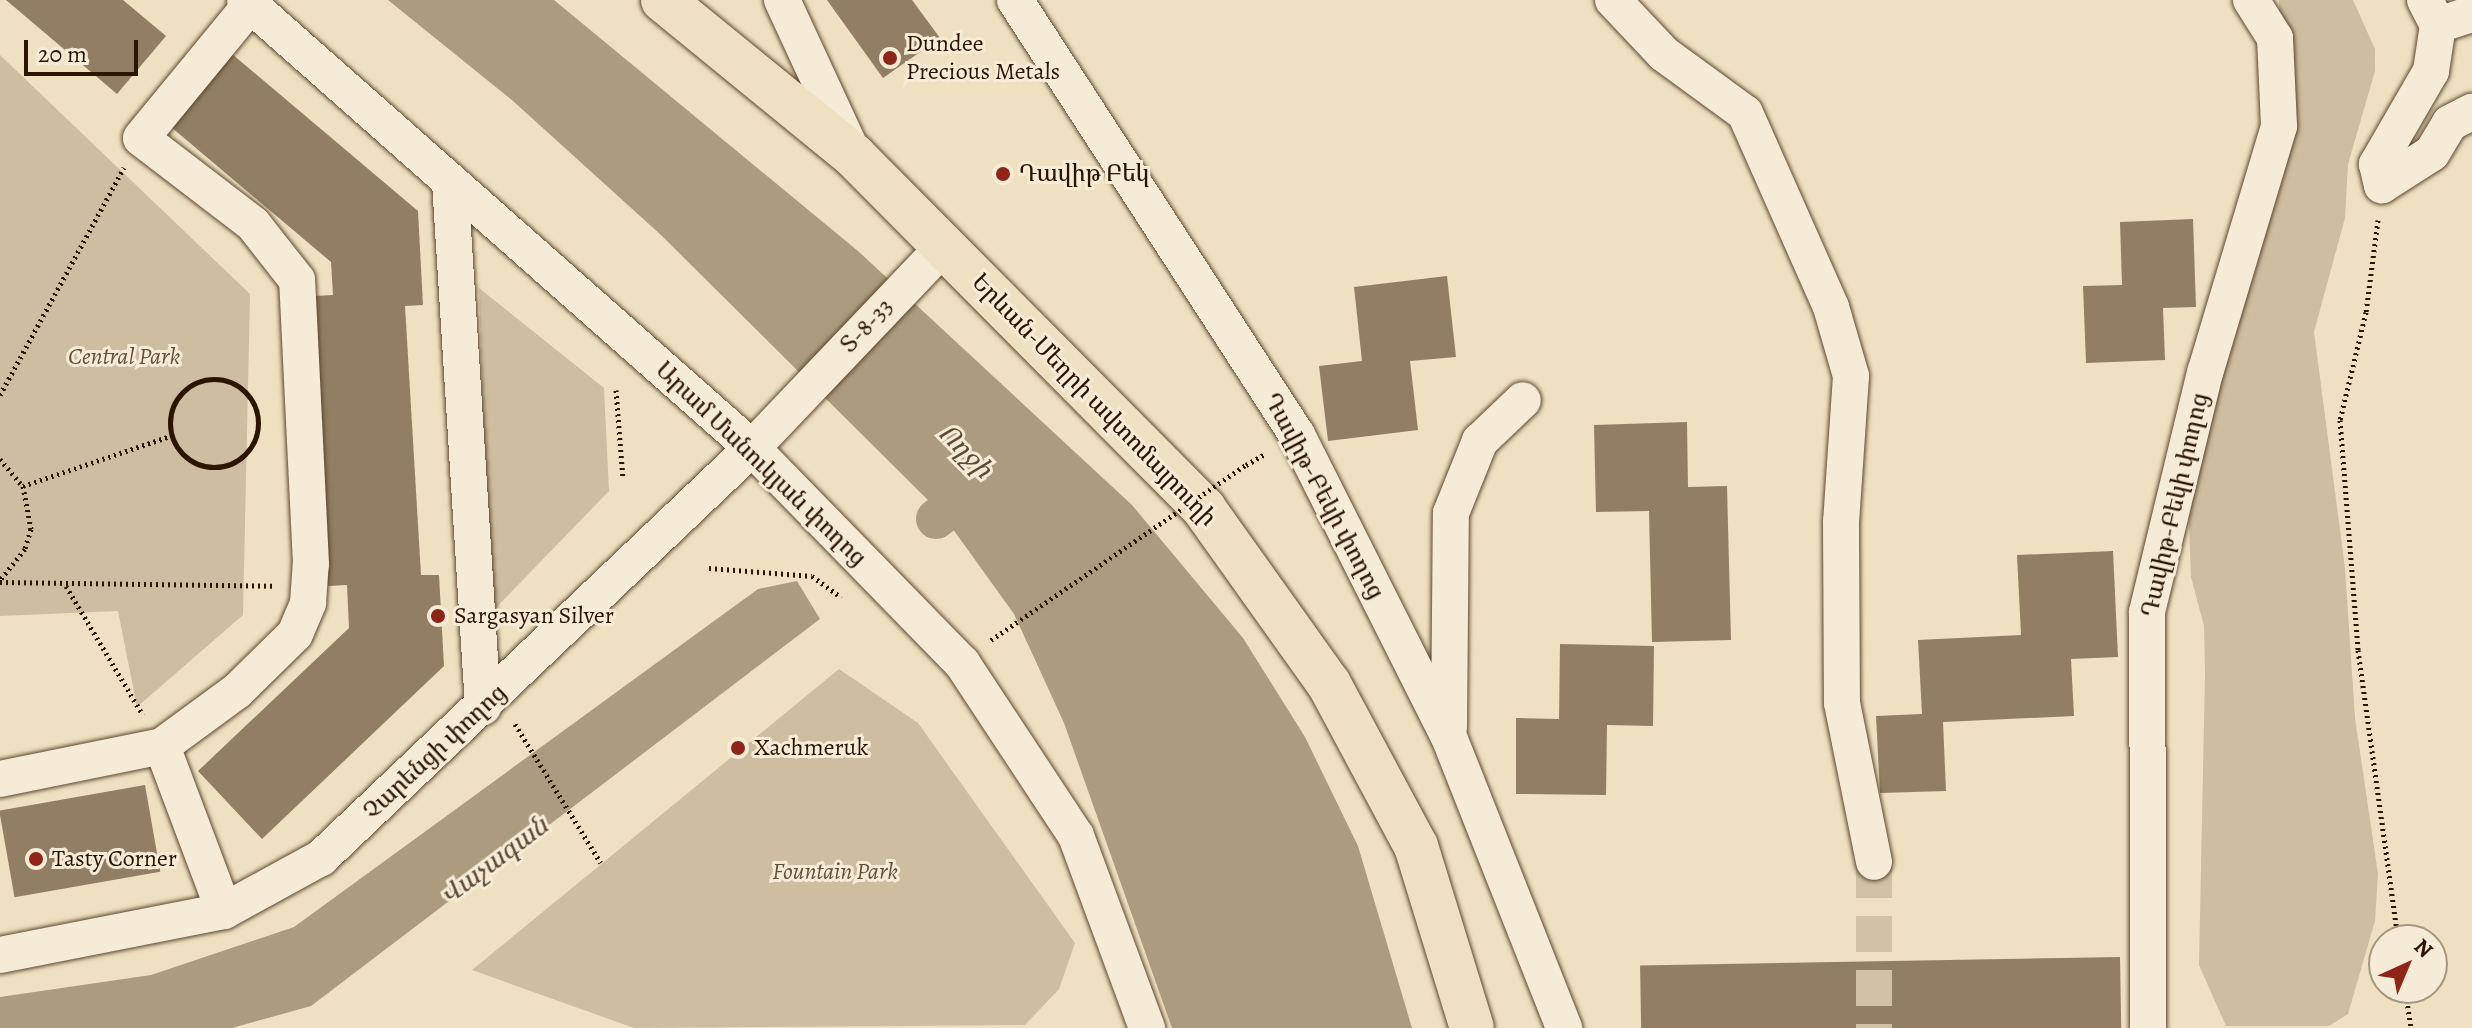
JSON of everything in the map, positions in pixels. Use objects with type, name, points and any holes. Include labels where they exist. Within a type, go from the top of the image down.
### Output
[{"type":"highway","name":"Երևան-Մեղրի ավտոմայրուղի","points":[[663,0],[854,156],[932,258],[1204,509],[1329,684],[1416,846],[1472,1028]]},
{"type":"street","points":[[782,0],[854,156]]},
{"type":"street","name":"Դավիթ-Բեկի փողոց","points":[[1015,0],[1297,435],[1449,737],[1564,1028]]},
{"type":"street","points":[[1613,0],[1664,54],[1745,113],[1835,321],[1851,376],[1841,521],[1842,703],[1874,862]]},
{"type":"street","name":"Դավիթ-Բեկի փողոց","points":[[2148,1028],[2147,612],[2205,373],[2279,126],[2275,38],[2251,0]]},
{"type":"street","points":[[0,779],[162,746],[237,691],[295,634],[310,586],[297,280],[253,224],[141,138],[248,2]]},
{"type":"street","name":"Արամ Մանուկյան փողոց","points":[[248,2],[752,448],[962,663],[1076,836],[1147,1028]]},
{"type":"street","points":[[2472,14],[2431,12],[2431,71],[2377,164],[2382,185],[2432,153],[2450,123],[2472,112]]},
{"type":"street","points":[[450,182],[490,700]]},
{"type":"street","name":"Տ-8-33","points":[[789,407],[932,258]]},
{"type":"street","points":[[1449,737],[1451,513],[1480,441],[1523,400]]},
{"type":"street","name":"Չարենցի փողոց","points":[[0,955],[224,911],[321,858],[752,448],[789,407]]},
{"type":"street","points":[[162,746],[224,911]]},
{"type":"path","points":[[0,395],[141,138]]},
{"type":"path","points":[[2382,185],[2366,312],[2340,420],[2358,650],[2396,924]]},
{"type":"path","points":[[224,380],[249,397],[257,411],[258,427],[246,454],[218,468],[189,460],[171,436],[173,405],[194,383],[224,380]]},
{"type":"path","points":[[616,390],[623,478]]},
{"type":"path","points":[[23,486],[171,436]]},
{"type":"path","points":[[0,459],[23,486],[31,529],[25,549],[0,581]]},
{"type":"path","points":[[991,640],[1246,465]]},
{"type":"path","points":[[709,568],[812,576],[850,603]]},
{"type":"path","points":[[0,581],[66,586],[310,586]]},
{"type":"path","points":[[66,586],[162,746]]},
{"type":"path","points":[[490,700],[601,863]]},
{"type":"path","points":[[2407,1004],[2411,1028]]},
{"type":"green space","points":[[2279,0],[2353,0],[2375,49],[2375,71],[2348,164],[2345,218],[2314,332],[2345,568],[2355,718],[2378,874],[2375,921],[2374,924],[2368,924],[2368,945],[2348,1014],[2329,1026],[2226,1026],[2199,965],[2204,626],[2191,577],[2187,475],[2279,126]]},
{"type":"green space","name":"Central Park","points":[[0,55],[250,294],[243,615],[137,707],[118,611],[0,616]]},
{"type":"green space","points":[[479,288],[604,388],[609,491],[489,615]]},
{"type":"green space","name":"Fountain Park","points":[[839,669],[918,723],[1075,943],[1059,989],[1025,1025],[634,1028],[472,970]]},
{"type":"water","name":"Ողջի","points":[[388,0],[554,0],[858,251],[1132,505],[1243,638],[1305,737],[1358,846],[1412,1028],[1172,1028],[1064,723],[1014,614],[942,514],[661,235],[513,101]]},
{"type":"water","name":"Վաչագան","points":[[797,581],[820,619],[311,1006],[232,1028],[0,1028],[0,997],[151,975],[294,927],[758,589]]},
{"type":"building","points":[[6,0],[123,0],[166,36],[117,94]]},
{"type":"building","name":"Dundee Precious Metals","points":[[827,0],[912,0],[940,38],[883,78]]},
{"type":"building","points":[[232,54],[418,211],[423,305],[405,306],[421,575],[439,575],[444,666],[262,839],[198,771],[349,628],[347,585],[328,586],[314,296],[333,295],[331,262],[171,127]]},
{"type":"building","points":[[2193,219],[2196,307],[2163,308],[2165,360],[2086,363],[2083,286],[2122,285],[2120,222]]},
{"type":"building","points":[[1447,276],[1456,357],[1410,361],[1418,430],[1328,441],[1319,366],[1362,361],[1354,287]]},
{"type":"building","points":[[1687,422],[1688,487],[1727,486],[1731,640],[1652,642],[1649,511],[1596,512],[1594,425]]},
{"type":"building","points":[[2113,551],[2118,657],[2071,659],[2074,716],[1943,722],[1946,791],[1880,793],[1876,716],[1922,714],[1918,640],[2021,635],[2017,555]]},
{"type":"building","points":[[1560,644],[1654,646],[1653,726],[1607,725],[1606,795],[1516,794],[1516,718],[1559,719]]},
{"type":"building","points":[[145,785],[160,872],[15,897],[0,811]]},
{"type":"building","points":[[2120,957],[2121,1028],[1641,1028],[1640,965]]},
{"type":"waterway","name":"Ողջի","points":[[936,519],[986,480]]},
{"type":"tunnel","points":[[1874,862],[1874,1028]]},
{"type":"place","name":"Dundee Precious Metals","points":[[890,58]]},
{"type":"place","name":"Դավիթ Բեկ","points":[[1003,174]]},
{"type":"place","name":"Sargasyan Silver","points":[[438,616]]},
{"type":"place","name":"Xachmeruk","points":[[738,748]]},
{"type":"place","name":"Tasty Corner","points":[[36,859]]}]
